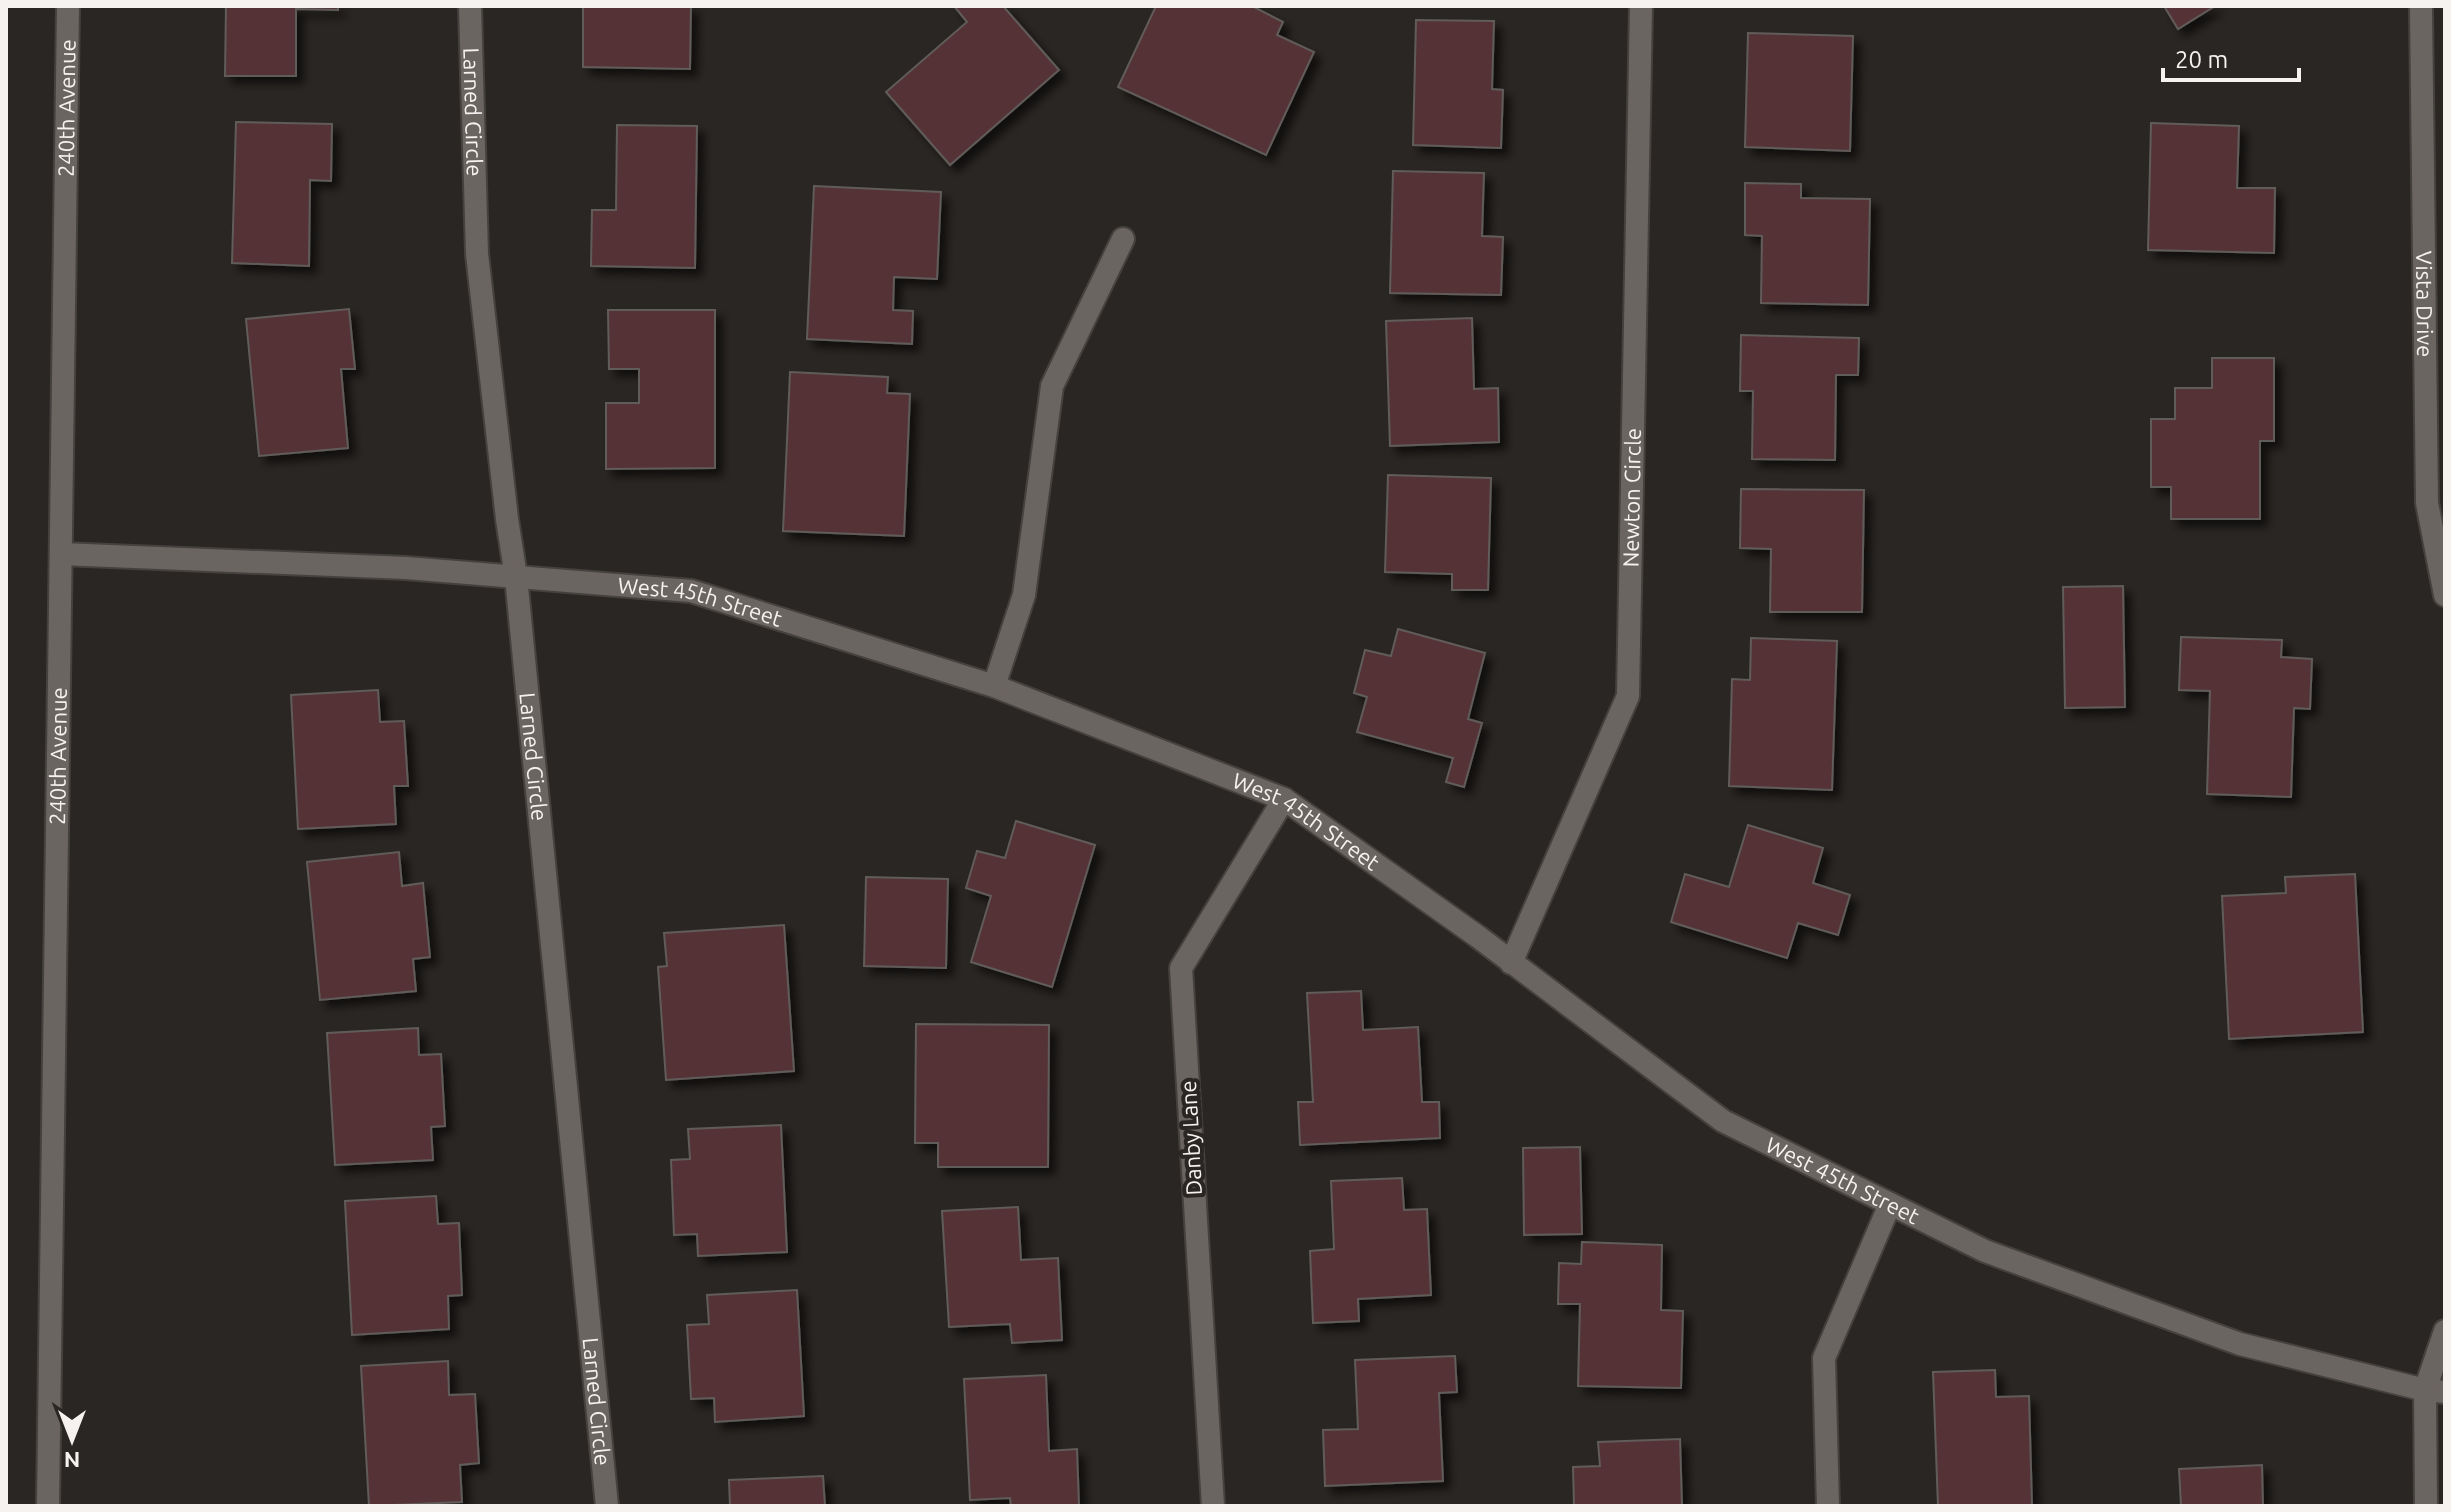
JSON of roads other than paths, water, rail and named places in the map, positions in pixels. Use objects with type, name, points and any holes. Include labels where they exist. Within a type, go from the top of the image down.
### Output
[{"type":"street","name":"240th Avenue","points":[[48,1506],[68,6]]},
{"type":"street","name":"Larned Circle","points":[[470,6],[477,254],[516,577],[607,1506]]},
{"type":"street","name":"Newton Circle","points":[[1511,963],[1628,696],[1641,6]]},
{"type":"street","name":"Vista Drive","points":[[2421,10],[2427,503],[2445,595]]},
{"type":"street","points":[[994,686],[1024,595],[1052,386],[1123,239]]},
{"type":"street","name":"West 45th Street","points":[[61,554],[406,568],[691,591],[994,686],[1284,799],[1723,1121],[1985,1251],[2240,1344],[2435,1391]]},
{"type":"street","name":"Danby Lane","points":[[1213,1506],[1181,968],[1284,799]]},
{"type":"street","points":[[1828,1506],[1824,1358],[1890,1204]]},
{"type":"street","points":[[2426,1506],[2435,1391],[2445,1331]]}]
